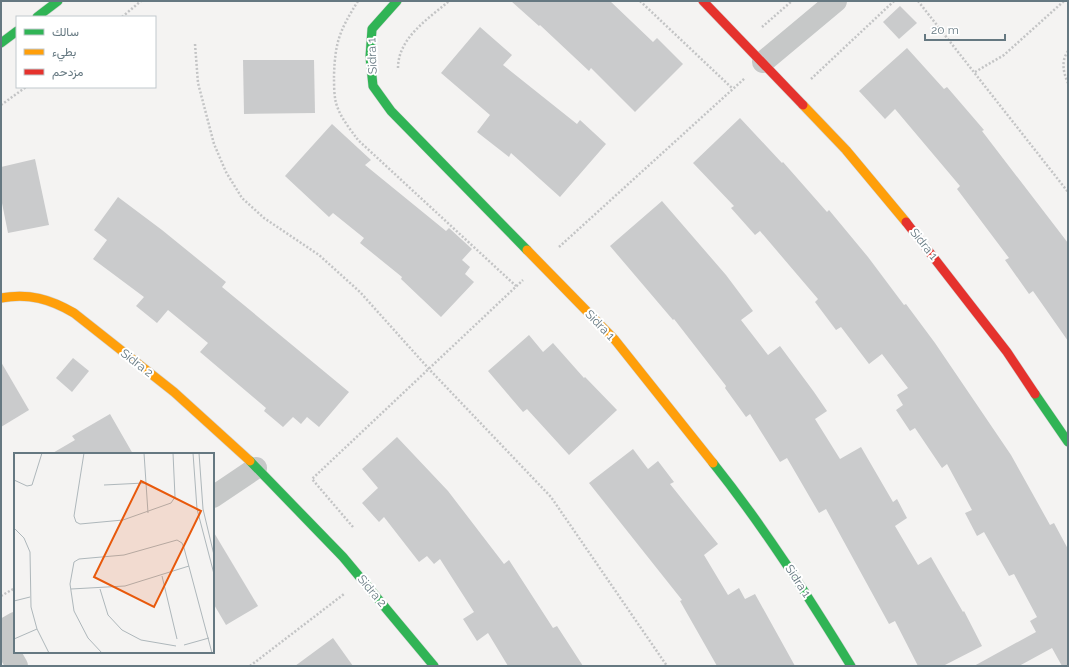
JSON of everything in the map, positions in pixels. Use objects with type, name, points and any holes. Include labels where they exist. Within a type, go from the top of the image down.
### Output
[{"type":"street","points":[[37,16],[58,1]]},
{"type":"street","name":"Sidra 1","points":[[397,1],[372,29],[370,57],[374,86],[391,111],[615,340],[736,492],[799,582],[851,666]]},
{"type":"street","name":"Sidra 1","points":[[703,1],[846,150],[929,249],[1007,352],[1068,442]]},
{"type":"street","points":[[763,62],[836,1]]},
{"type":"street","points":[[1,43],[16,32]]},
{"type":"street","name":"Sidra 2","points":[[1,298],[16,294],[37,296],[58,303],[74,313],[174,392],[304,514],[362,579],[434,666]]},
{"type":"street","points":[[214,496],[256,468]]},
{"type":"street","points":[[1,631],[14,624]]},
{"type":"street","points":[[1,638],[17,666]]},
{"type":"path","points":[[123,16],[141,1]]},
{"type":"path","points":[[398,76],[398,62],[403,47],[418,27],[449,1]]},
{"type":"path","points":[[640,1],[733,89]]},
{"type":"path","points":[[744,43],[792,1]]},
{"type":"path","points":[[793,95],[894,1]]},
{"type":"path","points":[[918,1],[1068,192]]},
{"type":"path","points":[[975,72],[1004,55],[1064,1]]},
{"type":"path","points":[[195,44],[198,83],[214,144],[226,172],[242,198],[264,218],[319,255],[360,292],[429,369],[551,498],[667,666]]},
{"type":"path","points":[[1068,51],[1063,64],[1064,75],[1068,83]]},
{"type":"path","points":[[357,533],[312,479],[560,245],[763,62]]},
{"type":"path","points":[[1,105],[25,88]]},
{"type":"path","points":[[554,240],[560,245]]},
{"type":"path","points":[[250,666],[362,579]]},
{"type":"path","points":[[1,596],[14,589]]},
{"type":"building","points":[[511,1],[610,1],[653,42],[657,38],[683,64],[635,112],[591,68],[589,71],[540,25],[539,26]]},
{"type":"building","points":[[900,6],[917,23],[899,39],[883,22]]},
{"type":"building","points":[[480,27],[512,55],[503,65],[577,124],[580,120],[606,144],[560,197],[511,153],[509,157],[477,132],[490,115],[441,73]]},
{"type":"building","points":[[907,48],[944,89],[947,87],[984,130],[982,131],[1068,243],[1068,341],[1033,291],[1029,294],[1005,260],[1009,258],[957,189],[960,186],[895,109],[885,119],[859,91]]},
{"type":"building","points":[[243,60],[314,60],[315,113],[244,114]]},
{"type":"building","points":[[740,118],[782,163],[783,162],[827,212],[829,210],[868,257],[904,305],[906,304],[935,343],[1011,455],[1050,525],[1054,523],[1068,549],[1068,666],[1062,666],[1052,648],[1019,666],[974,666],[1036,632],[1030,621],[1037,617],[1014,574],[1009,576],[984,532],[977,536],[965,513],[972,510],[947,464],[942,468],[915,428],[910,431],[896,410],[903,405],[897,395],[908,388],[882,354],[869,364],[841,327],[836,330],[815,302],[818,299],[760,231],[755,235],[731,208],[734,206],[693,163]]},
{"type":"building","points":[[332,124],[371,160],[365,165],[446,231],[449,228],[472,249],[462,260],[470,267],[465,274],[474,282],[441,317],[401,279],[402,277],[360,243],[364,238],[333,213],[329,217],[285,176]]},
{"type":"building","points":[[35,159],[49,225],[8,233],[1,198],[1,167]]},
{"type":"building","points":[[118,197],[162,230],[226,282],[222,287],[349,392],[319,427],[307,417],[301,424],[293,417],[283,427],[264,411],[266,408],[200,352],[208,343],[168,310],[157,323],[136,306],[144,297],[93,259],[107,240],[94,230]]},
{"type":"building","points":[[662,201],[726,275],[753,311],[741,320],[768,355],[780,346],[814,392],[827,411],[815,419],[840,459],[861,447],[893,502],[897,499],[907,518],[895,526],[918,565],[931,557],[963,612],[964,611],[982,646],[943,666],[918,666],[895,621],[889,624],[826,509],[819,513],[787,458],[780,462],[750,414],[746,417],[725,388],[726,386],[674,319],[673,320],[610,246]]},
{"type":"building","points":[[529,335],[543,352],[553,343],[584,378],[585,377],[617,410],[569,455],[527,409],[523,412],[488,371]]},
{"type":"building","points":[[73,358],[89,371],[72,392],[56,378]]},
{"type":"building","points":[[1,362],[29,410],[1,427]]},
{"type":"building","points":[[110,414],[132,453],[53,453],[75,440],[72,436]]},
{"type":"building","points":[[397,437],[448,491],[504,564],[509,560],[553,628],[557,626],[583,666],[508,666],[488,633],[477,641],[463,619],[474,612],[440,559],[434,564],[427,556],[419,562],[384,517],[379,522],[362,503],[378,488],[362,469]]},
{"type":"building","points":[[633,449],[648,469],[658,461],[674,482],[670,484],[718,544],[704,555],[728,595],[739,588],[745,599],[755,594],[795,666],[717,666],[680,601],[682,600],[589,483]]},
{"type":"building","points":[[214,533],[258,606],[226,625],[214,605]]},
{"type":"building","points":[[333,638],[353,666],[295,666]]},
{"type":"traffic: fast","points":[[38,16],[58,1]]},
{"type":"traffic: fast","points":[[397,1],[372,29],[370,57],[373,86],[391,111],[527,250]]},
{"type":"traffic: fast","points":[[1,43],[16,32]]},
{"type":"traffic: fast","points":[[1035,394],[1068,442]]},
{"type":"traffic: fast","points":[[250,461],[343,557],[434,666]]},
{"type":"traffic: fast","points":[[713,463],[732,487],[785,562],[851,666]]},
{"type":"traffic: slow","points":[[803,105],[846,150],[906,222]]},
{"type":"traffic: slow","points":[[527,250],[615,340],[713,463]]},
{"type":"traffic: slow","points":[[1,298],[21,296],[39,298],[74,313],[174,392],[250,461]]},
{"type":"traffic: jam","points":[[703,1],[803,105]]},
{"type":"traffic: jam","points":[[906,222],[1007,352],[1035,394]]}]
